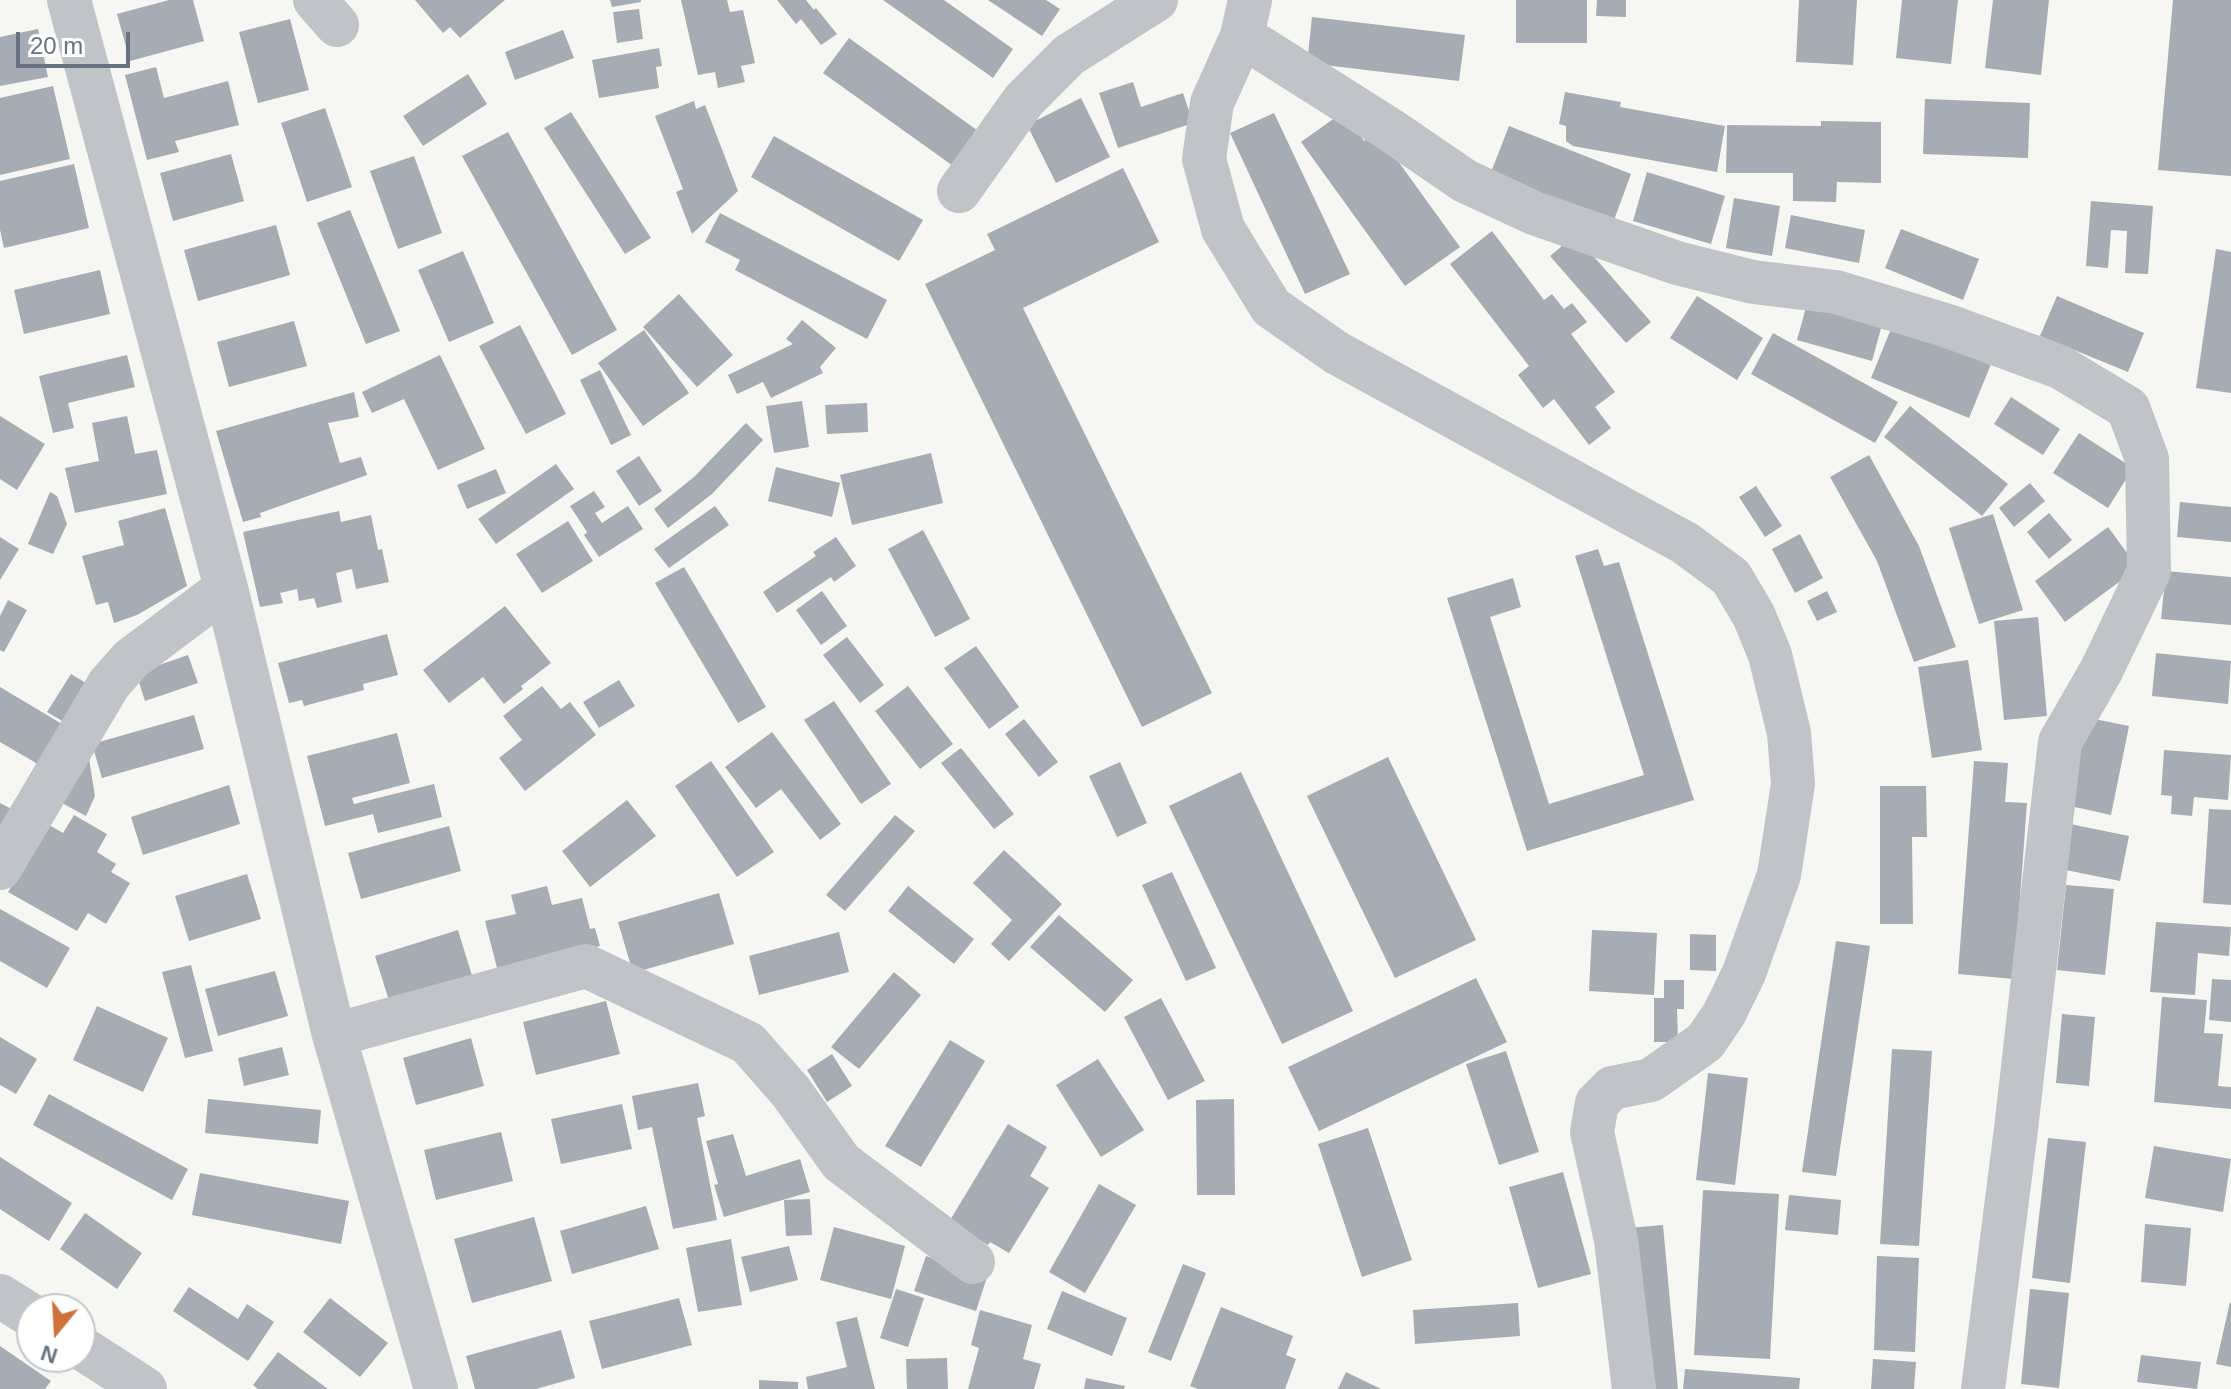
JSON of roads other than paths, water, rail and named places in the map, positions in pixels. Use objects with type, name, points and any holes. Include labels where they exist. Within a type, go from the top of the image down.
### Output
[{"type":"street","points":[[69,0],[226,588],[334,1035],[436,1389]]},
{"type":"street","points":[[959,191],[1024,100],[1069,55],[1156,0]]},
{"type":"street","points":[[1634,1389],[1616,1240],[1592,1132],[1597,1103],[1612,1088],[1651,1080],[1705,1042],[1724,1014],[1744,973],[1779,875],[1793,784],[1789,733],[1770,655],[1754,616],[1731,577],[1685,543],[1337,353],[1271,307],[1223,229],[1204,159],[1212,103],[1246,18],[1389,129],[1465,181],[1534,213],[1677,263],[1753,282],[1836,292],[1948,326],[2060,367],[2128,408],[2147,459],[2149,571],[2101,671],[2060,742],[1983,1389]]},
{"type":"street","points":[[0,868],[109,684],[131,659],[226,588]]},
{"type":"street","points":[[334,1035],[586,966],[748,1043],[791,1092],[841,1162],[973,1262]]},
{"type":"street","points":[[96,1357],[145,1389]]}]
